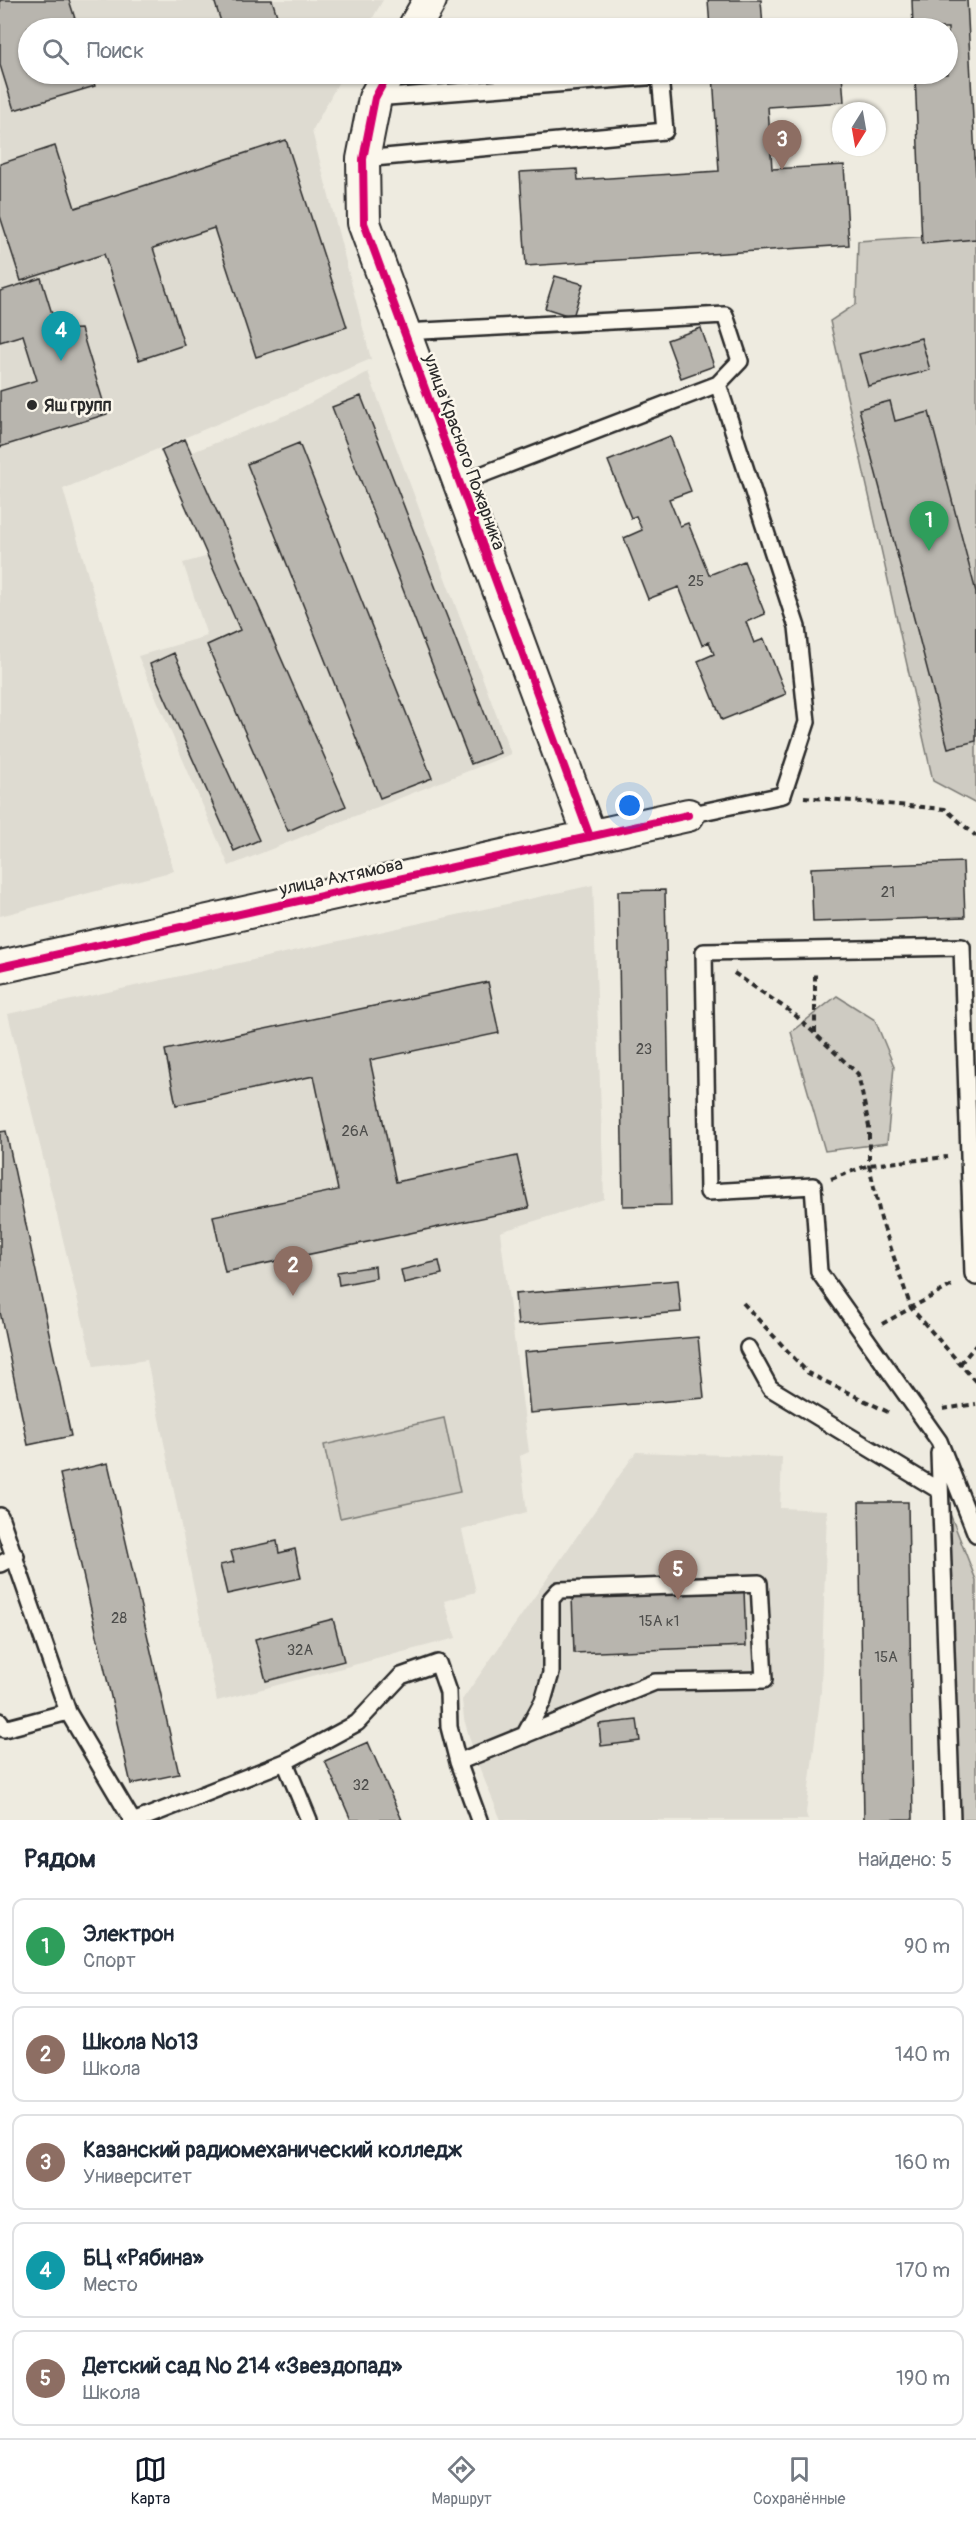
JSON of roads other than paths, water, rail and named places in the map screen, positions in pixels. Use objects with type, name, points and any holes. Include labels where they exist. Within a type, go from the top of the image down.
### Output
[{"type":"street","points":[[420,18],[430,0]]},
{"type":"street","name":"улица Красного Пожарника","points":[[382,86],[363,159],[364,223],[590,837]]},
{"type":"street","name":"улица Ахтямова","points":[[0,967],[688,815]]},
{"type":"lane","points":[[382,86],[438,84]]},
{"type":"lane","points":[[363,159],[665,131],[661,84]]},
{"type":"lane","points":[[404,332],[725,315],[740,361],[718,384],[460,483]]},
{"type":"lane","points":[[688,815],[783,795],[807,722],[797,627],[718,384]]},
{"type":"lane","points":[[974,1275],[962,947],[704,952],[708,1192],[813,1186],[819,1272],[939,1441],[976,1534]]},
{"type":"lane","points":[[748,1348],[770,1388],[940,1491]]},
{"type":"lane","points":[[939,1441],[952,1820]]},
{"type":"lane","points":[[0,1516],[16,1556],[68,1712],[132,1820]]},
{"type":"lane","points":[[0,1564],[16,1556]]},
{"type":"lane","points":[[458,1762],[524,1736],[655,1682],[764,1680],[759,1583],[559,1590],[551,1599],[551,1673],[543,1701],[524,1736]]},
{"type":"lane","points":[[138,1820],[285,1762],[357,1724],[401,1676],[438,1663],[448,1692],[449,1728],[458,1762],[479,1820]]},
{"type":"lane","points":[[0,1722],[4,1729],[68,1712]]},
{"type":"lane","points":[[285,1762],[309,1820]]},
{"type":"place","name":"Казанский радиомеханический колледж","points":[[782,170]]},
{"type":"place","name":"БЦ «Рябина»","points":[[61,361]]},
{"type":"place","name":"Яш групп","points":[[32,405]]},
{"type":"place","name":"Электрон","points":[[929,551]]},
{"type":"place","name":"Школа №13","points":[[293,1296]]},
{"type":"place","name":"Детский сад № 214 «Звездопад»","points":[[678,1600]]}]
